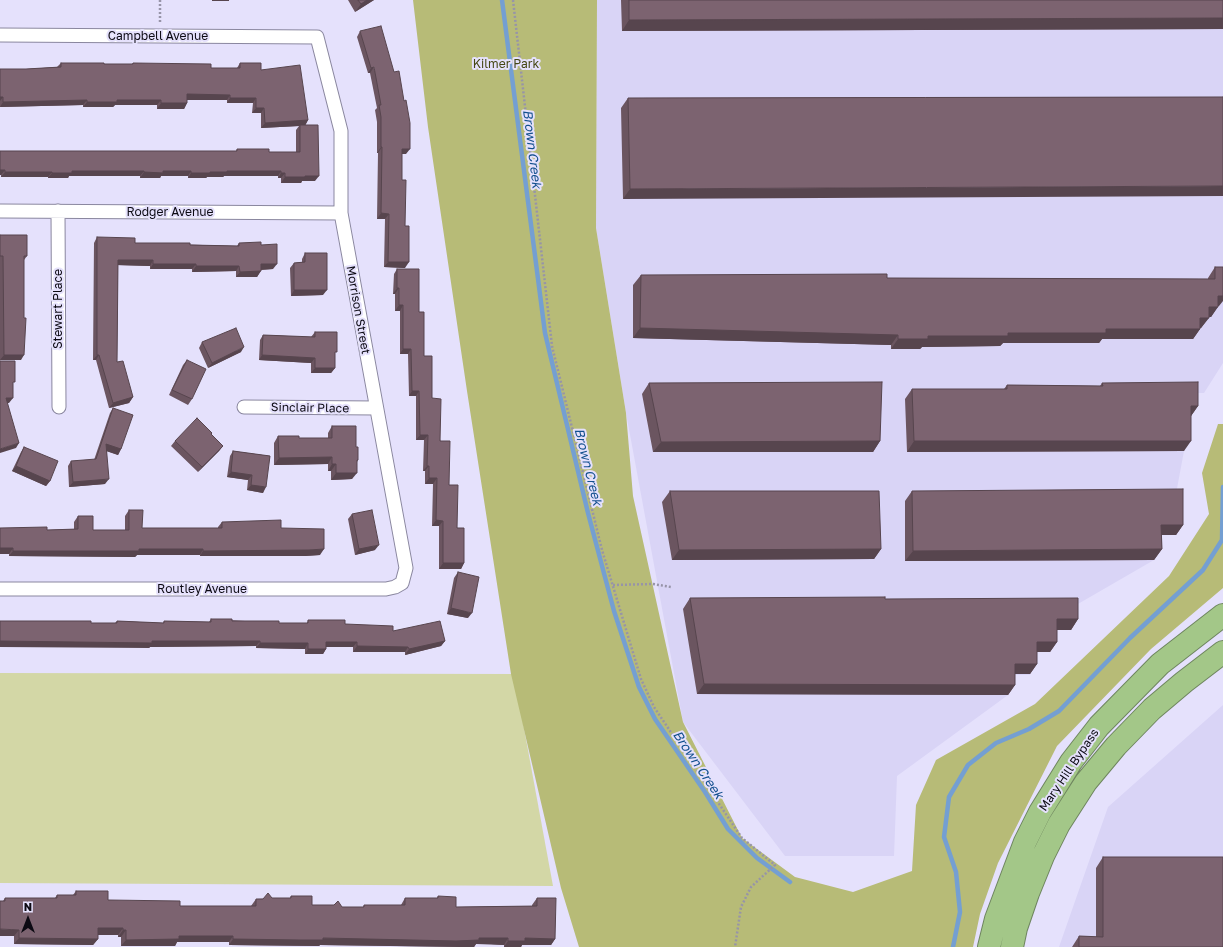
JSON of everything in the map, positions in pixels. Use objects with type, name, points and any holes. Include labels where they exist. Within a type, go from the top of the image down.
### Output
[{"type":"highway","name":"Mary Hill Bypass","points":[[989,947],[996,919],[1025,842],[1040,812],[1071,762],[1099,726],[1160,664],[1223,615]]},
{"type":"highway","name":"Mary Hill Bypass","points":[[1012,947],[1018,921],[1043,856],[1059,824],[1086,782],[1116,746],[1152,709],[1223,652]]},
{"type":"street","name":"Campbell Avenue","points":[[0,35],[317,37]]},
{"type":"street","name":"Morrison Street","points":[[317,37],[341,131],[341,213],[405,563],[405,574],[402,583]]},
{"type":"street","name":"Rodger Avenue","points":[[0,211],[341,213]]},
{"type":"street","name":"Stewart Place","points":[[58,211],[59,407]]},
{"type":"street","name":"Sinclair Place","points":[[244,407],[376,408]]},
{"type":"street","name":"Routley Avenue","points":[[0,589],[369,590],[391,589],[402,583]]},
{"type":"path","points":[[160,0],[160,36]]},
{"type":"path","points":[[513,0],[552,346],[602,550],[641,679],[654,707],[742,838],[775,865],[751,887],[741,907],[735,947]]},
{"type":"path","points":[[613,585],[653,584],[671,587]]},
{"type":"shaded area","points":[[597,0],[1223,0],[1223,363],[1204,393],[1191,393],[1184,451],[1175,499],[1175,535],[1154,535],[1154,560],[1071,608],[1071,630],[1050,630],[1050,652],[1030,652],[1030,675],[1008,675],[1008,695],[897,776],[894,856],[785,856],[683,722],[626,413],[596,228]]},
{"type":"shaded area","points":[[1223,705],[1223,947],[1059,947],[1108,807]]},
{"type":"green space","name":"Kilmer Park","points":[[413,0],[597,0],[596,228],[626,413],[633,496],[683,722],[742,838],[795,877],[853,892],[912,871],[916,805],[936,760],[1035,704],[1169,576],[1209,514],[1202,473],[1218,424],[1223,424],[1223,588],[1151,649],[1057,746],[998,863],[980,914],[973,947],[579,947],[561,888],[511,674],[428,127]]},
{"type":"green space","points":[[0,673],[514,674],[553,886],[0,883]]},
{"type":"building","points":[[358,0],[367,0],[361,4]]},
{"type":"building","points":[[629,0],[1223,0],[1223,18],[629,20]]},
{"type":"building","points":[[381,26],[394,72],[399,71],[404,101],[406,100],[410,123],[410,149],[402,149],[402,180],[406,180],[405,226],[409,226],[409,262],[388,262],[389,214],[381,213],[382,147],[379,105],[381,105],[374,67],[371,68],[360,31]]},
{"type":"building","points":[[61,63],[211,64],[211,68],[240,68],[240,63],[261,63],[261,70],[300,65],[308,120],[265,123],[264,108],[256,108],[256,98],[230,98],[230,95],[187,94],[187,103],[161,103],[161,100],[117,100],[117,102],[87,102],[87,100],[3,102],[3,97],[0,97],[0,69],[61,67]]},
{"type":"building","points":[[1223,97],[1223,186],[630,189],[628,98]]},
{"type":"building","points":[[300,125],[318,125],[319,176],[285,177],[285,173],[281,173],[281,171],[191,173],[191,171],[163,171],[163,173],[144,171],[72,171],[72,173],[52,173],[5,172],[5,170],[0,170],[0,151],[237,151],[237,149],[269,149],[269,152],[300,152]]},
{"type":"building","points":[[0,235],[27,235],[27,256],[24,256],[24,318],[26,318],[24,355],[4,355],[3,256],[0,256]]},
{"type":"building","points":[[97,237],[135,238],[135,243],[190,243],[190,245],[239,246],[239,243],[261,242],[261,245],[277,244],[277,264],[261,264],[261,271],[240,272],[239,266],[153,264],[153,260],[118,260],[117,362],[123,361],[133,397],[113,403],[99,355],[97,355]]},
{"type":"building","points":[[305,253],[327,253],[327,290],[294,290],[294,263],[305,262]]},
{"type":"building","points":[[1215,267],[1223,267],[1223,296],[1218,296],[1218,307],[1209,307],[1209,318],[1200,318],[1200,329],[1106,329],[1106,333],[1008,333],[1008,336],[928,336],[928,339],[898,339],[898,335],[640,328],[641,275],[887,274],[887,278],[1215,279]]},
{"type":"building","points":[[397,269],[419,269],[419,312],[424,312],[424,356],[432,356],[432,398],[441,399],[440,441],[450,441],[449,485],[458,485],[457,528],[464,528],[464,563],[443,563],[443,521],[436,520],[437,478],[429,478],[429,466],[427,466],[428,435],[420,435],[419,391],[412,391],[411,349],[403,349],[403,305],[399,305]]},
{"type":"building","points":[[236,328],[244,347],[212,363],[202,342]]},
{"type":"building","points":[[315,332],[337,332],[335,368],[315,368],[315,358],[262,355],[263,335],[315,337]]},
{"type":"building","points":[[187,360],[206,369],[192,399],[172,390]]},
{"type":"building","points":[[0,361],[15,361],[13,398],[6,398],[19,443],[0,449]]},
{"type":"building","points":[[882,382],[880,441],[661,442],[649,383]]},
{"type":"building","points":[[1198,382],[1198,406],[1191,406],[1191,441],[914,441],[912,389],[1007,389],[1007,385],[1103,386],[1102,383]]},
{"type":"building","points":[[113,408],[133,415],[121,449],[106,444],[109,479],[73,482],[71,461],[96,459]]},
{"type":"building","points":[[197,418],[223,446],[202,467],[175,441]]},
{"type":"building","points":[[332,426],[356,426],[356,447],[358,447],[357,473],[336,473],[336,464],[332,464],[332,457],[279,458],[278,436],[299,436],[299,438],[332,438]]},
{"type":"building","points":[[24,447],[58,461],[50,481],[16,466]]},
{"type":"building","points":[[233,451],[270,456],[266,487],[251,485],[252,475],[231,472]]},
{"type":"building","points":[[1183,489],[1183,525],[1161,525],[1162,549],[913,551],[912,491]]},
{"type":"building","points":[[670,491],[879,491],[881,549],[679,550]]},
{"type":"building","points":[[129,510],[143,510],[142,528],[222,528],[222,522],[281,520],[281,528],[324,529],[324,549],[203,551],[203,549],[139,549],[139,551],[13,551],[13,548],[0,548],[0,528],[47,527],[47,530],[78,529],[78,516],[93,516],[93,530],[129,530]]},
{"type":"building","points":[[372,510],[379,545],[359,549],[352,514]]},
{"type":"building","points":[[458,572],[479,577],[472,613],[451,608]]},
{"type":"building","points":[[885,597],[885,599],[1078,598],[1078,619],[1057,619],[1057,642],[1037,642],[1037,664],[1015,664],[1015,685],[704,684],[690,598]]},
{"type":"building","points":[[211,619],[232,619],[232,621],[279,621],[279,623],[308,623],[308,620],[345,620],[345,624],[393,626],[393,631],[440,621],[445,641],[409,649],[408,647],[357,646],[357,642],[326,642],[326,649],[308,649],[308,643],[260,643],[260,641],[152,641],[152,643],[0,641],[0,621],[91,621],[91,623],[117,623],[117,621],[164,623],[164,621],[211,622]]},
{"type":"building","points":[[1103,857],[1223,857],[1223,947],[1079,947],[1079,936],[1103,937]]},
{"type":"building","points":[[76,891],[108,891],[108,900],[180,901],[180,906],[256,906],[256,899],[263,899],[268,893],[272,898],[312,896],[312,905],[334,905],[338,901],[342,907],[364,907],[364,905],[405,905],[405,898],[438,898],[438,896],[456,897],[456,907],[537,906],[537,898],[556,898],[555,939],[525,938],[525,941],[508,941],[508,938],[479,938],[479,940],[456,941],[323,938],[323,940],[300,940],[233,939],[233,936],[179,936],[179,939],[126,940],[126,930],[123,930],[123,928],[98,928],[98,939],[19,938],[19,930],[0,929],[0,901],[5,901],[5,898],[57,898],[57,895],[76,895]]},
{"type":"waterway","name":"Brown Creek","points":[[502,0],[545,333],[588,513],[614,611],[639,687],[655,719],[705,792],[728,829],[757,858],[790,882]]},
{"type":"waterway","points":[[953,947],[960,912],[956,872],[944,837],[949,797],[968,765],[996,743],[1029,729],[1059,711],[1130,638],[1203,570],[1222,540],[1223,487]]}]
